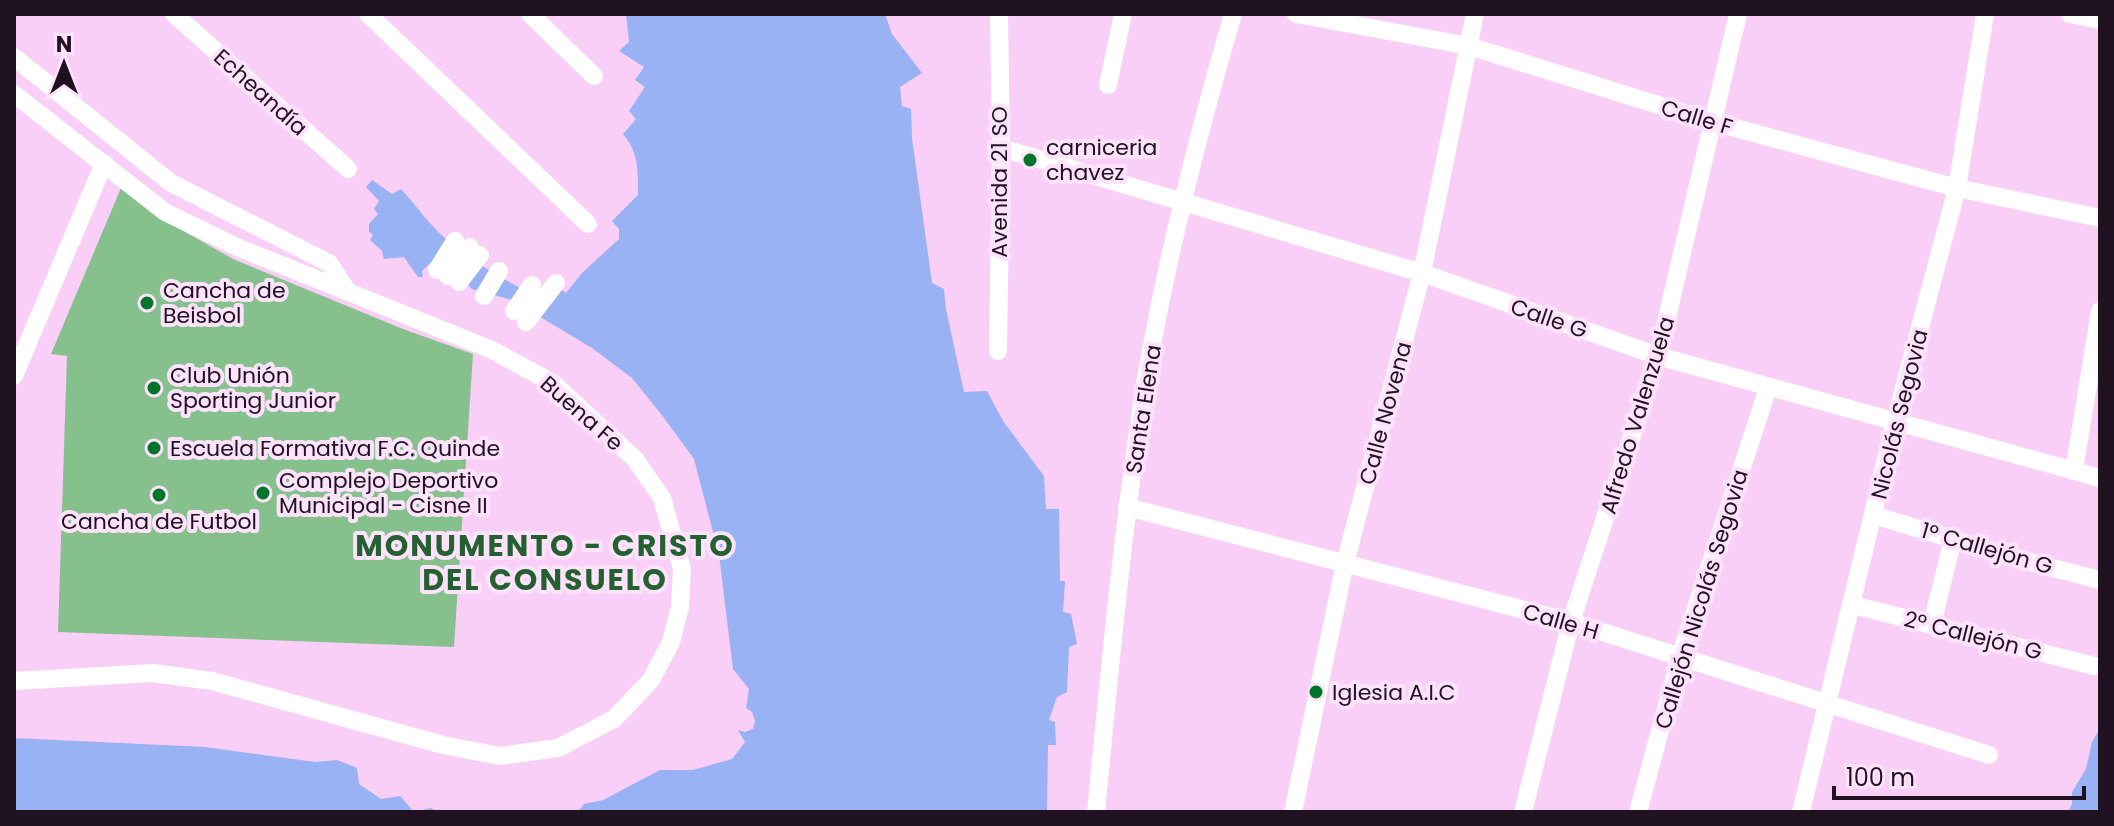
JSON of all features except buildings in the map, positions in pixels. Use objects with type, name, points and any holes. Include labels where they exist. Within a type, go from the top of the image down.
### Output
[{"type":"street","name":"Echeandía","points":[[174,14],[348,169]]},
{"type":"street","points":[[368,14],[588,224]]},
{"type":"street","points":[[530,14],[594,76]]},
{"type":"street","name":"Avenida 21 SO","points":[[998,351],[999,14]]},
{"type":"street","points":[[1108,85],[1123,14]]},
{"type":"street","name":"Santa Elena","points":[[1096,812],[1127,507],[1147,376],[1197,137],[1233,14]]},
{"type":"street","name":"Calle F","points":[[1296,14],[1469,46],[1713,122],[1957,188],[2100,218]]},
{"type":"street","name":"Calle Novena","points":[[1293,812],[1345,563],[1422,273],[1475,14]]},
{"type":"street","name":"Alfredo Valenzuela","points":[[1523,812],[1571,622],[1658,356],[1738,14]]},
{"type":"street","name":"Nicolás Segovia","points":[[1801,812],[1895,422],[1957,188],[1985,14]]},
{"type":"street","points":[[2070,14],[2100,20]]},
{"type":"street","points":[[14,57],[171,183],[329,263],[348,292]]},
{"type":"street","name":"Buena Fe","points":[[14,94],[165,212],[237,247],[492,350],[553,383],[635,459],[662,498],[682,569],[680,607],[671,642],[651,680],[614,719],[558,748],[500,756],[443,745],[212,681],[153,673],[14,681]]},
{"type":"street","name":"Calle G","points":[[1001,148],[1422,273],[1658,356],[2100,478]]},
{"type":"street","points":[[14,376],[104,163]]},
{"type":"street","points":[[448,276],[468,248]]},
{"type":"street","points":[[489,298],[504,274]]},
{"type":"street","points":[[532,285],[520,316],[556,283]]},
{"type":"street","points":[[2074,471],[2100,311]]},
{"type":"street","name":"Callejón Nicolás Segovia","points":[[1638,812],[1680,657],[1768,388]]},
{"type":"street","name":"Calle H","points":[[1127,507],[1571,622],[1989,755]]},
{"type":"street","name":"1º Callejón G","points":[[1873,515],[2100,580]]},
{"type":"street","points":[[1932,624],[1953,539]]},
{"type":"street","name":"2º Callejón G","points":[[1853,605],[2094,666]]},
{"type":"green space","name":"Complejo Deportivo Municipal - Cisne II","points":[[121,188],[157,216],[233,259],[403,329],[473,354],[454,647],[58,632],[67,356],[51,354]]},
{"type":"water","points":[[626,14],[885,14],[892,34],[922,73],[900,87],[902,106],[911,109],[912,138],[932,283],[944,289],[964,392],[987,391],[1003,421],[1044,476],[1046,509],[1059,509],[1060,581],[1065,581],[1063,612],[1071,614],[1077,644],[1069,647],[1067,692],[1057,697],[1049,720],[1055,722],[1056,745],[1048,745],[1047,812],[578,812],[584,804],[603,800],[660,770],[693,770],[732,759],[745,742],[738,730],[745,732],[753,729],[755,721],[752,712],[746,708],[749,689],[733,669],[719,555],[694,459],[632,378],[592,348],[512,300],[472,289],[464,280],[436,262],[430,263],[422,271],[423,277],[418,277],[404,257],[384,259],[382,251],[370,240],[373,235],[369,232],[369,224],[378,214],[374,209],[379,201],[366,187],[372,180],[392,194],[401,189],[435,229],[458,249],[539,299],[551,282],[566,293],[582,273],[619,239],[619,229],[612,221],[638,195],[635,155],[623,134],[636,119],[629,111],[645,87],[635,80],[644,67],[619,51],[629,42]]},
{"type":"water","points":[[2100,728],[2100,812],[2068,812],[2072,792],[2086,769],[2092,742]]},
{"type":"water","points":[[14,738],[205,747],[315,762],[337,760],[357,768],[359,784],[381,799],[400,796],[414,812],[14,812]]},
{"type":"water","points":[[431,808],[438,812],[414,812]]},
{"type":"place","name":"carniceria chavez","points":[[1030,160]]},
{"type":"place","name":"Cancha de Beisbol","points":[[147,303]]},
{"type":"place","name":"Club Unión Sporting Junior","points":[[154,388]]},
{"type":"place","name":"Escuela Formativa F.C. Quinde","points":[[154,448]]},
{"type":"place","name":"Complejo Deportivo Municipal - Cisne II","points":[[263,493]]},
{"type":"place","name":"Cancha de Futbol","points":[[159,495]]},
{"type":"place","name":"Iglesia A.I.C","points":[[1316,692]]},
{"type":"district","name":"MONUMENTO - CRISTO DEL CONSUELO","points":[[545,563]]}]
